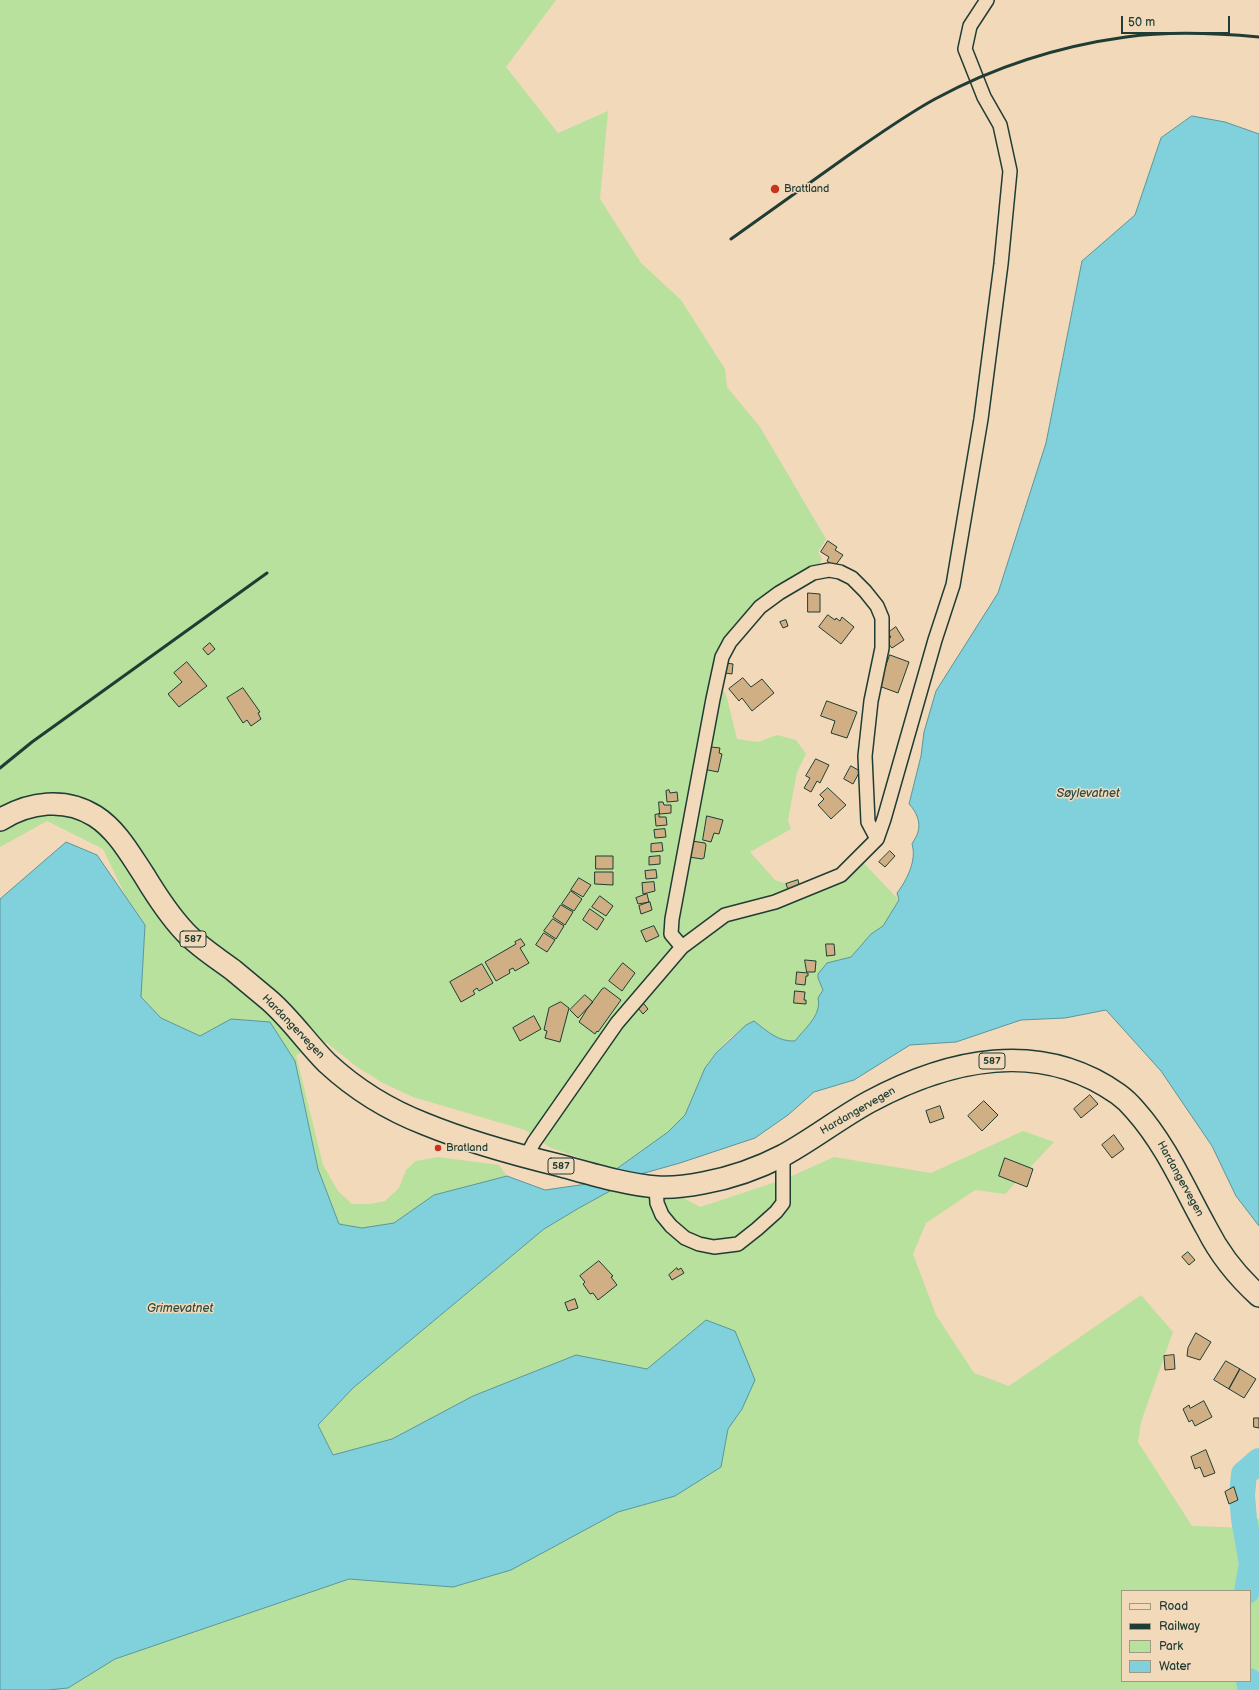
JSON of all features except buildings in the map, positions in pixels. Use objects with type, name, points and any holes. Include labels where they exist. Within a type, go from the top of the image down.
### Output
[{"type":"main road","name":"Hardangervegen","points":[[0,820],[23,808],[39,804],[55,803],[86,811],[98,818],[109,826],[120,839],[184,931],[207,952],[232,969],[273,1004],[327,1062],[357,1087],[389,1108],[426,1125],[498,1150],[596,1175],[647,1185],[702,1183],[726,1178],[783,1155],[868,1103],[896,1089],[948,1070],[997,1060],[1031,1061],[1062,1067],[1094,1078],[1123,1097],[1144,1120],[1163,1146],[1208,1232],[1219,1249],[1242,1280],[1259,1296]]},
{"type":"street","points":[[526,1157],[534,1142],[617,1023],[682,947],[725,915],[775,902],[841,875],[877,839],[935,640],[953,584],[981,419],[1001,264],[1010,171],[1000,125],[984,97],[965,49],[970,26],[987,0]]},
{"type":"street","points":[[682,947],[672,934],[672,919],[722,657],[740,628],[760,607],[779,593],[813,574],[829,570],[840,572],[852,578],[877,606],[882,618],[882,648],[871,700],[865,756],[868,822],[877,839]]},
{"type":"street","points":[[647,1185],[662,1215],[671,1226],[685,1238],[699,1244],[714,1247],[738,1244],[758,1229],[783,1203],[783,1155]]},
{"type":"green space","points":[[0,0],[556,0],[506,67],[558,133],[608,111],[600,199],[641,263],[681,300],[725,369],[727,387],[760,427],[826,539],[818,552],[822,559],[818,567],[795,576],[770,590],[735,624],[722,643],[716,656],[715,672],[727,698],[737,739],[758,742],[777,735],[796,740],[806,754],[797,772],[788,820],[791,829],[750,852],[775,880],[784,883],[798,879],[801,888],[836,871],[855,854],[899,900],[883,926],[871,934],[851,957],[827,963],[819,974],[818,978],[823,990],[818,998],[818,1010],[812,1021],[795,1041],[778,1038],[754,1022],[740,1030],[719,1049],[708,1063],[691,1104],[679,1122],[662,1137],[615,1170],[551,1148],[525,1130],[413,1097],[383,1083],[357,1067],[327,1043],[296,1055],[323,1165],[338,1191],[352,1204],[370,1204],[385,1201],[399,1188],[406,1170],[416,1161],[438,1157],[499,1165],[507,1176],[434,1195],[394,1223],[362,1228],[339,1224],[318,1169],[295,1061],[270,1022],[231,1019],[200,1036],[161,1018],[141,997],[145,925],[126,897],[103,849],[47,821],[0,847]]},
{"type":"green space","points":[[1023,1131],[1054,1142],[1005,1194],[975,1190],[926,1223],[913,1254],[936,1315],[974,1373],[1009,1386],[1141,1295],[1173,1332],[1141,1422],[1138,1442],[1192,1526],[1248,1528],[1259,1518],[1259,1690],[48,1690],[68,1688],[115,1659],[349,1579],[453,1587],[511,1570],[618,1512],[675,1496],[721,1467],[728,1429],[742,1409],[735,1331],[706,1320],[647,1369],[576,1355],[473,1396],[392,1439],[333,1455],[318,1425],[353,1388],[544,1229],[641,1174],[700,1207],[785,1179],[834,1157],[931,1173]]},
{"type":"water","points":[[1192,116],[1225,122],[1259,134],[1259,1226],[1236,1196],[1212,1146],[1161,1071],[1106,1010],[1065,1018],[1021,1020],[956,1042],[910,1045],[854,1080],[814,1092],[788,1115],[755,1138],[680,1163],[641,1174],[544,1229],[353,1388],[318,1425],[333,1455],[392,1439],[473,1396],[576,1355],[647,1369],[706,1320],[735,1331],[755,1380],[742,1409],[728,1429],[721,1467],[675,1496],[618,1512],[511,1570],[453,1587],[349,1579],[115,1659],[68,1688],[48,1690],[0,1690],[0,899],[66,842],[97,855],[145,925],[141,997],[161,1018],[200,1036],[231,1019],[270,1022],[295,1061],[318,1169],[339,1224],[362,1228],[394,1223],[434,1195],[507,1176],[545,1190],[587,1184],[615,1170],[668,1132],[685,1115],[705,1068],[716,1053],[746,1025],[754,1021],[778,1038],[795,1041],[812,1021],[818,1010],[818,998],[823,990],[818,974],[827,963],[851,957],[871,934],[883,926],[899,900],[897,893],[910,870],[913,857],[912,844],[919,828],[917,817],[909,804],[921,756],[924,732],[936,691],[998,593],[1046,443],[1082,261],[1135,215],[1161,138]]},
{"type":"waterway","points":[[1247,1590],[1252,1564],[1244,1519],[1242,1495],[1244,1474],[1259,1461]]},
{"type":"waterway","points":[[1249,1682],[1251,1690]]},
{"type":"railway","points":[[731,239],[912,112],[980,77],[1028,59],[1052,52],[1126,37],[1192,33],[1259,37]]},
{"type":"railway","points":[[0,768],[32,742],[267,573]]},
{"type":"place","name":"Brattland","points":[[775,189]]},
{"type":"place","name":"Bratland","points":[[438,1148]]},
{"type":"water label","name":"Søylevatnet","points":[[1088,794]]},
{"type":"water label","name":"Grimevatnet","points":[[180,1309]]}]
